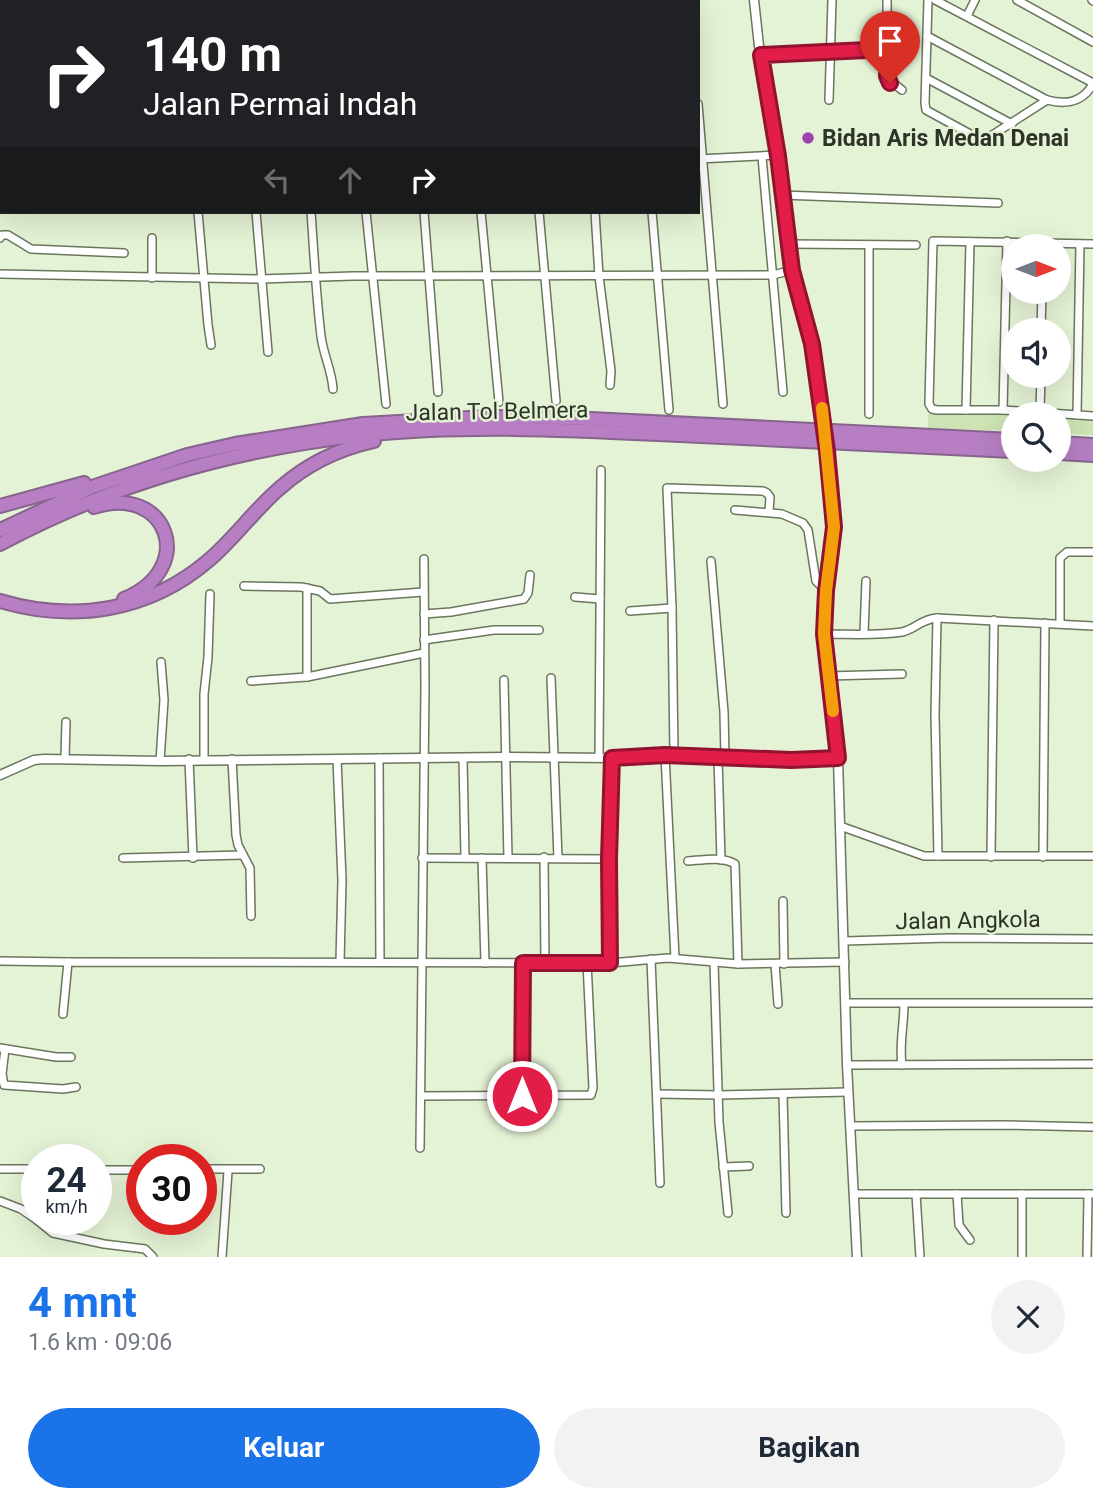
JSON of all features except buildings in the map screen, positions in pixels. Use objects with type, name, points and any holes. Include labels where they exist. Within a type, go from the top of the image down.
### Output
[{"type":"highway","name":"Jalan Tol Belmera","points":[[0,530],[92,487],[164,462],[235,444],[350,426],[426,419],[583,418],[1001,439]]},
{"type":"highway","name":"Jalan Tol Belmera","points":[[0,544],[90,501],[146,481],[236,457],[364,435],[426,431],[562,430],[1001,450]]},
{"type":"highway","points":[[0,601],[33,609],[62,612],[97,611],[138,601],[166,589],[209,560],[278,489],[316,461],[352,446],[426,431]]},
{"type":"highway","points":[[1071,443],[1093,444]]},
{"type":"highway","points":[[1071,454],[1093,455]]},
{"type":"highway","points":[[0,506],[164,462]]},
{"type":"highway","points":[[0,595],[48,605],[106,604],[124,599],[148,587],[166,559],[166,535],[155,517],[146,509],[133,504],[102,504],[32,527]]},
{"type":"street","points":[[754,0],[792,270],[812,344],[830,473],[834,527],[824,634],[838,758],[846,1065],[857,1257]]},
{"type":"street","points":[[829,100],[832,0]]},
{"type":"street","points":[[887,0],[888,79],[902,90]]},
{"type":"street","points":[[928,0],[926,110],[980,141],[987,141],[1047,100]]},
{"type":"street","points":[[927,36],[1047,100],[1063,104],[1076,101],[1084,96],[1093,84],[936,0]]},
{"type":"street","points":[[967,16],[975,0]]},
{"type":"street","points":[[1017,0],[1093,42]]},
{"type":"street","points":[[761,55],[888,49]]},
{"type":"street","points":[[926,78],[1012,124]]},
{"type":"street","points":[[700,141],[714,275],[723,404]]},
{"type":"street","points":[[701,159],[778,156]]},
{"type":"street","points":[[762,157],[783,392]]},
{"type":"street","points":[[782,195],[998,202]]},
{"type":"street","points":[[198,214],[211,345]]},
{"type":"street","points":[[256,214],[268,352]]},
{"type":"street","points":[[311,214],[321,334],[333,389]]},
{"type":"street","points":[[366,214],[386,404]]},
{"type":"street","points":[[424,214],[438,392]]},
{"type":"street","points":[[481,214],[499,402]]},
{"type":"street","points":[[539,214],[556,401]]},
{"type":"street","points":[[595,214],[599,276],[611,371],[610,384]]},
{"type":"street","points":[[652,214],[669,410]]},
{"type":"street","points":[[0,238],[8,234],[31,249],[124,253]]},
{"type":"street","points":[[152,238],[152,278]]},
{"type":"street","points":[[1001,241],[933,242],[929,404],[932,409],[937,410],[1001,410]]},
{"type":"street","points":[[966,410],[970,242]]},
{"type":"street","points":[[788,244],[916,245]]},
{"type":"street","points":[[1071,244],[1093,244]]},
{"type":"street","points":[[1077,415],[1080,244]]},
{"type":"street","points":[[869,245],[869,414]]},
{"type":"street","points":[[0,274],[260,279],[773,275],[792,270]]},
{"type":"street","points":[[1003,402],[1006,304]]},
{"type":"street","points":[[1071,415],[1093,416]]},
{"type":"street","points":[[599,758],[601,470]]},
{"type":"street","points":[[675,958],[669,755],[672,608],[667,488],[763,491],[770,497],[769,512]]},
{"type":"street","points":[[735,510],[769,512],[793,517],[803,523],[808,530],[816,581],[826,591]]},
{"type":"street","points":[[1060,624],[1060,558],[1067,552],[1093,552]]},
{"type":"street","points":[[420,1148],[424,559]]},
{"type":"street","points":[[711,561],[724,712],[721,860]]},
{"type":"street","points":[[424,614],[524,599],[528,593],[530,575]]},
{"type":"street","points":[[864,634],[866,581]]},
{"type":"street","points":[[244,586],[307,588],[320,591],[328,599],[424,592]]},
{"type":"street","points":[[307,588],[307,677]]},
{"type":"street","points":[[204,759],[204,694],[210,594]]},
{"type":"street","points":[[575,597],[600,599]]},
{"type":"street","points":[[630,611],[672,608]]},
{"type":"street","points":[[824,634],[906,631],[924,620],[937,618],[1093,626]]},
{"type":"street","points":[[937,618],[935,714],[938,856]]},
{"type":"street","points":[[991,857],[994,620]]},
{"type":"street","points":[[1043,857],[1045,623]]},
{"type":"street","points":[[424,640],[494,630],[539,630]]},
{"type":"street","points":[[251,681],[307,677],[424,653]]},
{"type":"street","points":[[160,761],[164,700],[161,662]]},
{"type":"street","points":[[828,676],[902,674]]},
{"type":"street","points":[[551,678],[558,858]]},
{"type":"street","points":[[504,680],[508,858]]},
{"type":"street","points":[[65,758],[66,723]]},
{"type":"street","points":[[0,775],[34,760],[65,758],[160,761],[612,758],[669,755],[791,760],[838,758]]},
{"type":"street","points":[[337,758],[342,880],[340,962]]},
{"type":"street","points":[[379,758],[380,962]]},
{"type":"street","points":[[463,758],[465,857]]},
{"type":"street","points":[[610,963],[612,758]]},
{"type":"street","points":[[232,759],[236,835],[250,868],[251,916]]},
{"type":"street","points":[[189,760],[193,858]]},
{"type":"street","points":[[840,827],[918,854],[991,857],[1093,856]]},
{"type":"street","points":[[123,858],[243,855]]},
{"type":"street","points":[[544,857],[545,963]]},
{"type":"street","points":[[422,858],[609,859]]},
{"type":"street","points":[[482,858],[485,962]]},
{"type":"street","points":[[688,861],[721,860],[735,864],[738,964]]},
{"type":"street","points":[[783,901],[784,964]]},
{"type":"street","name":"Jalan Angkola","points":[[844,941],[949,938],[1093,939]]},
{"type":"street","points":[[0,961],[610,963],[675,958],[738,964],[845,962]]},
{"type":"street","points":[[650,959],[660,1183]]},
{"type":"street","points":[[63,1014],[68,962]]},
{"type":"street","points":[[421,1096],[589,1096],[593,1093],[587,962]]},
{"type":"street","points":[[522,1096],[523,963]]},
{"type":"street","points":[[714,963],[723,1167],[728,1213]]},
{"type":"street","points":[[775,964],[778,1004]]},
{"type":"street","points":[[846,1003],[1093,1003]]},
{"type":"street","points":[[902,1065],[900,1045],[904,1028],[904,1004]]},
{"type":"street","points":[[71,1057],[57,1058],[2,1049],[2,1073],[4,1085],[62,1089],[76,1087]]},
{"type":"street","points":[[846,1065],[1093,1064]]},
{"type":"street","points":[[657,1094],[848,1093]]},
{"type":"street","points":[[783,1094],[786,1213]]},
{"type":"street","points":[[850,1126],[1093,1127]]},
{"type":"street","points":[[723,1167],[749,1166]]},
{"type":"street","points":[[0,1169],[21,1169]]},
{"type":"street","points":[[217,1170],[260,1169]]},
{"type":"street","points":[[222,1257],[228,1171]]},
{"type":"street","points":[[854,1194],[1090,1194],[1087,1257]]},
{"type":"street","points":[[916,1194],[920,1257]]},
{"type":"street","points":[[957,1194],[959,1225],[970,1240]]},
{"type":"street","points":[[1021,1194],[1022,1257]]},
{"type":"street","points":[[0,1201],[21,1209]]},
{"type":"street","points":[[61,1235],[145,1249],[153,1257]]},
{"type":"green space","points":[[928,414],[1001,414],[1001,431],[928,428]]},
{"type":"green space","points":[[1071,420],[1093,421],[1093,435],[1071,434]]},
{"type":"slow traffic","points":[[822,408],[834,527],[824,634],[833,711]]},
{"type":"place","name":"Bidan Aris Medan Denai","points":[[808,138]]},
{"type":"route","points":[[522,1096],[523,963],[610,963],[612,758],[665,755],[791,760],[838,758],[824,634],[834,527],[822,405],[812,344],[792,270],[778,156],[761,55],[888,49],[887,76],[890,83]]}]
